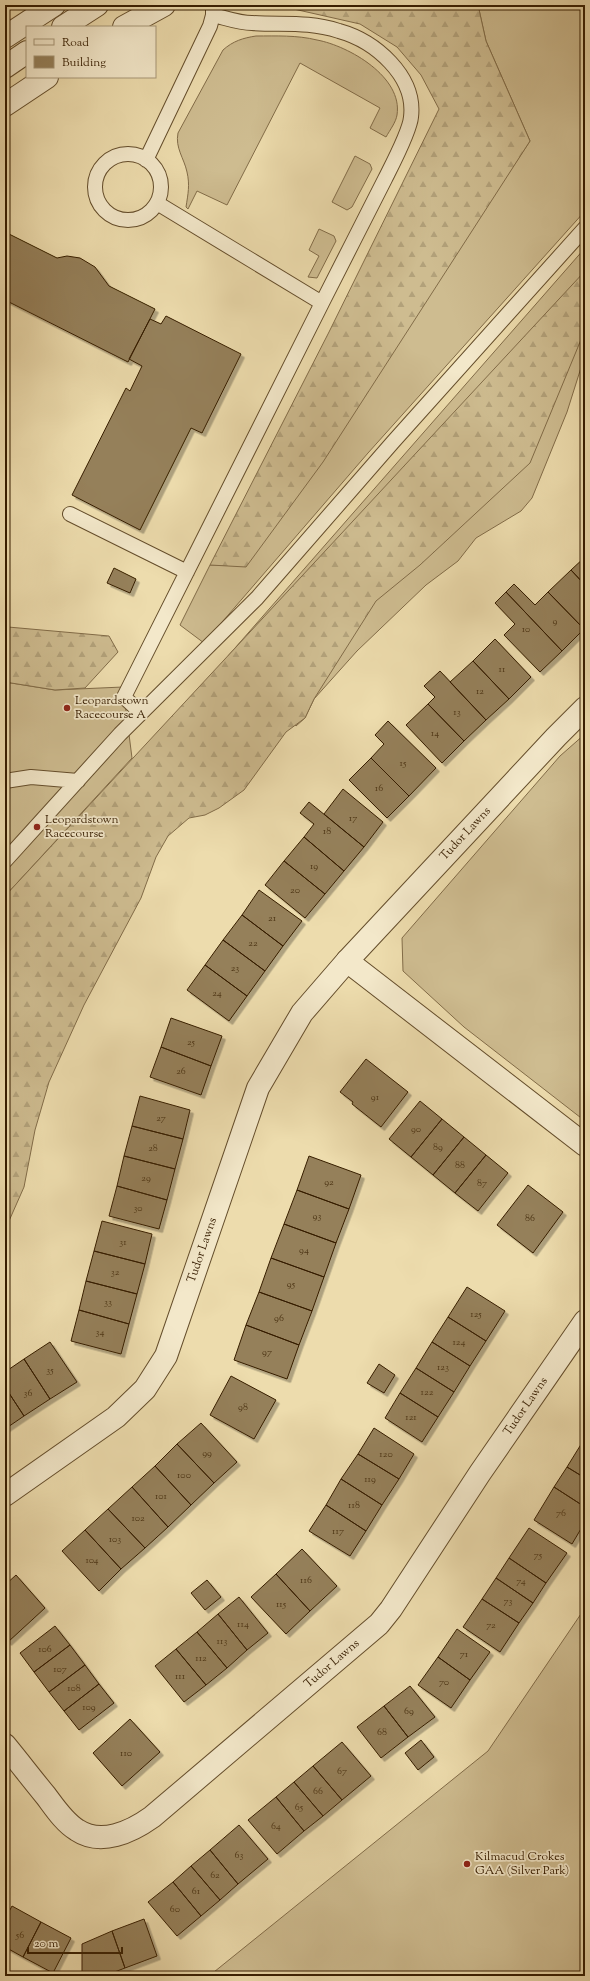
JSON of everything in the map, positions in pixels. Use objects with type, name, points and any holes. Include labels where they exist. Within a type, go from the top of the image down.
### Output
[{"type":"street","points":[[5,37],[54,5]]},
{"type":"street","points":[[65,26],[97,5]]},
{"type":"street","points":[[126,26],[164,5]]},
{"type":"street","points":[[5,67],[26,53]]},
{"type":"street","points":[[5,105],[46,78]]},
{"type":"street","name":"Tudor Lawns","points":[[5,1495],[116,1417],[145,1389],[166,1356],[205,1247],[258,1088],[302,1013],[347,961],[556,737],[585,708]]},
{"type":"street","points":[[347,961],[585,1145]]},
{"type":"street","name":"Tudor Lawns","points":[[5,1745],[64,1818],[77,1831],[92,1836],[105,1837],[137,1828],[152,1817],[379,1624],[391,1609],[480,1473],[585,1321]]},
{"type":"lane","points":[[141,713],[124,697],[394,161],[411,118],[405,83],[394,67],[382,55],[368,44],[340,31],[289,23],[252,23],[213,10],[210,26],[146,160]]},
{"type":"lane","points":[[124,154],[136,155],[146,160],[154,166],[159,174],[161,184],[157,203],[150,212],[140,218],[130,220],[118,219],[108,214],[100,206],[96,195],[95,184],[98,173],[105,164],[114,157],[124,154]]},
{"type":"lane","points":[[157,203],[322,303]]},
{"type":"lane","points":[[5,861],[141,713],[257,598],[393,442],[585,228]]},
{"type":"lane","points":[[70,514],[187,572]]},
{"type":"lane","points":[[5,781],[31,777],[78,781]]},
{"type":"green space","points":[[276,5],[478,5],[486,41],[530,141],[323,462],[246,567],[210,565],[329,332],[439,109],[421,75],[397,47],[360,24]]},
{"type":"green space","points":[[478,5],[585,5],[585,211],[368,453],[204,643],[180,625],[210,565],[246,566],[530,141],[486,41]]},
{"type":"green space","points":[[256,36],[309,38],[330,43],[358,56],[383,76],[392,88],[397,101],[397,115],[393,126],[386,137],[370,128],[380,108],[300,63],[227,205],[197,191],[188,209],[186,207],[188,177],[179,148],[177,138],[178,133],[223,50],[238,40]]},
{"type":"green space","points":[[355,156],[370,164],[372,169],[352,207],[347,210],[332,202]]},
{"type":"green space","points":[[319,229],[334,236],[336,241],[317,278],[308,277],[319,256],[309,250]]},
{"type":"green space","points":[[585,248],[585,355],[567,412],[532,498],[521,511],[476,538],[458,561],[426,585],[357,651],[314,699],[305,718],[296,726],[228,656]]},
{"type":"green space","points":[[585,271],[585,330],[530,463],[420,565],[376,601],[314,699],[305,718],[286,732],[244,790],[219,808],[205,815],[189,818],[168,836],[156,857],[141,898],[84,1005],[49,1082],[35,1130],[24,1187],[5,1230],[5,896]]},
{"type":"green space","points":[[5,625],[8,627],[109,636],[118,652],[85,688],[55,690],[5,682]]},
{"type":"green space","name":"Leopardstown Racecourse","points":[[5,682],[55,690],[123,687],[132,758],[5,896]]},
{"type":"green space","points":[[585,734],[585,1121],[464,1027],[403,971],[402,938],[560,756]]},
{"type":"green space","name":"Kilmacud Crokes GAA (Silver Park)","points":[[585,1608],[585,1976],[209,1976],[488,1751]]},
{"type":"building","points":[[7,233],[57,258],[67,256],[80,258],[95,267],[109,286],[155,309],[128,362],[5,300],[5,237]]},
{"type":"building","points":[[166,316],[241,354],[202,433],[191,428],[140,530],[72,495],[126,388],[130,391],[142,366],[129,359],[150,319],[161,324]]},
{"type":"building","points":[[585,557],[585,585],[571,570]]},
{"type":"building","points":[[114,568],[136,579],[130,593],[107,583]]},
{"type":"building","points":[[571,570],[585,585],[584,629],[548,592]]},
{"type":"building","points":[[514,584],[535,605],[548,592],[584,629],[562,651],[506,592]]},
{"type":"building","points":[[506,592],[562,651],[540,672],[504,635],[515,624],[495,603]]},
{"type":"building","points":[[495,639],[531,677],[509,699],[473,661]]},
{"type":"building","points":[[473,661],[509,699],[486,720],[450,682]]},
{"type":"building","points":[[440,671],[486,720],[464,741],[428,704],[435,697],[424,686]]},
{"type":"building","points":[[428,704],[464,741],[442,763],[406,725]]},
{"type":"building","points":[[388,721],[436,768],[409,796],[371,758],[384,744],[375,735]]},
{"type":"building","points":[[371,758],[409,796],[387,818],[349,780]]},
{"type":"building","points":[[343,789],[383,822],[364,847],[324,814]]},
{"type":"building","points":[[309,802],[364,847],[344,871],[304,837],[314,824],[300,813]]},
{"type":"building","points":[[304,837],[344,871],[325,894],[284,861]]},
{"type":"building","points":[[284,861],[325,894],[305,918],[265,885]]},
{"type":"building","points":[[259,890],[302,921],[283,946],[242,915]]},
{"type":"building","points":[[242,915],[283,946],[265,971],[223,940]]},
{"type":"building","points":[[223,940],[265,971],[247,996],[205,965]]},
{"type":"building","points":[[205,965],[247,996],[229,1021],[187,990]]},
{"type":"building","points":[[171,1018],[222,1036],[211,1066],[161,1047]]},
{"type":"building","points":[[161,1047],[211,1066],[201,1095],[150,1077]]},
{"type":"building","points":[[366,1059],[408,1092],[381,1127],[352,1104],[353,1102],[340,1092]]},
{"type":"building","points":[[140,1096],[190,1110],[183,1139],[132,1126]]},
{"type":"building","points":[[420,1101],[442,1119],[411,1157],[389,1139]]},
{"type":"building","points":[[442,1119],[464,1137],[433,1175],[411,1157]]},
{"type":"building","points":[[132,1126],[183,1139],[175,1169],[124,1156]]},
{"type":"building","points":[[464,1137],[486,1155],[455,1193],[433,1175]]},
{"type":"building","points":[[486,1155],[508,1173],[478,1211],[455,1193]]},
{"type":"building","points":[[124,1156],[175,1169],[167,1200],[117,1186]]},
{"type":"building","points":[[309,1156],[361,1175],[349,1209],[297,1190]]},
{"type":"building","points":[[528,1185],[563,1212],[533,1253],[497,1225]]},
{"type":"building","points":[[117,1186],[167,1200],[159,1229],[109,1216]]},
{"type":"building","points":[[297,1190],[349,1209],[336,1243],[284,1224]]},
{"type":"building","points":[[102,1221],[152,1234],[145,1264],[94,1251]]},
{"type":"building","points":[[284,1224],[336,1243],[324,1277],[271,1258]]},
{"type":"building","points":[[94,1251],[145,1264],[137,1294],[86,1281]]},
{"type":"building","points":[[271,1258],[324,1277],[312,1311],[259,1292]]},
{"type":"building","points":[[86,1281],[137,1294],[129,1324],[79,1310]]},
{"type":"building","points":[[467,1287],[505,1311],[486,1341],[448,1317]]},
{"type":"building","points":[[259,1292],[312,1311],[299,1345],[246,1325]]},
{"type":"building","points":[[79,1310],[129,1324],[121,1354],[71,1341]]},
{"type":"building","points":[[448,1317],[486,1341],[470,1366],[432,1342]]},
{"type":"building","points":[[246,1325],[299,1345],[287,1379],[234,1360]]},
{"type":"building","points":[[50,1342],[77,1382],[50,1399],[24,1359]]},
{"type":"building","points":[[432,1342],[470,1366],[454,1392],[416,1368]]},
{"type":"building","points":[[24,1359],[50,1399],[24,1416],[5,1387],[5,1372]]},
{"type":"building","points":[[379,1364],[395,1375],[384,1393],[367,1383]]},
{"type":"building","points":[[416,1368],[454,1392],[438,1417],[400,1393]]},
{"type":"building","points":[[231,1376],[276,1400],[254,1439],[210,1415]]},
{"type":"building","points":[[5,1387],[24,1416],[5,1429]]},
{"type":"building","points":[[400,1393],[438,1417],[422,1442],[385,1418]]},
{"type":"building","points":[[201,1423],[237,1462],[214,1483],[177,1444]]},
{"type":"building","points":[[374,1428],[414,1454],[399,1479],[358,1454]]},
{"type":"building","points":[[585,1438],[585,1449],[580,1446]]},
{"type":"building","points":[[177,1444],[214,1483],[191,1505],[155,1466]]},
{"type":"building","points":[[580,1446],[585,1449],[585,1478],[567,1467]]},
{"type":"building","points":[[358,1454],[399,1479],[382,1505],[341,1479]]},
{"type":"building","points":[[155,1466],[191,1505],[168,1527],[132,1487]]},
{"type":"building","points":[[567,1467],[585,1478],[585,1507],[554,1487]]},
{"type":"building","points":[[341,1479],[382,1505],[366,1531],[326,1505]]},
{"type":"building","points":[[132,1487],[168,1527],[145,1548],[108,1509]]},
{"type":"building","points":[[554,1487],[585,1507],[585,1522],[572,1544],[534,1520]]},
{"type":"building","points":[[326,1505],[366,1531],[350,1556],[309,1531]]},
{"type":"building","points":[[108,1509],[145,1548],[121,1569],[85,1530]]},
{"type":"building","points":[[529,1528],[567,1553],[546,1583],[509,1558]]},
{"type":"building","points":[[85,1530],[121,1569],[99,1591],[62,1551]]},
{"type":"building","points":[[302,1549],[337,1586],[310,1611],[276,1574]]},
{"type":"building","points":[[509,1558],[546,1583],[533,1603],[496,1578]]},
{"type":"building","points":[[276,1574],[310,1611],[286,1634],[251,1597]]},
{"type":"building","points":[[16,1575],[45,1608],[8,1642],[5,1639],[5,1585]]},
{"type":"building","points":[[496,1578],[533,1603],[519,1623],[482,1599]]},
{"type":"building","points":[[207,1580],[221,1597],[205,1610],[191,1593]]},
{"type":"building","points":[[239,1597],[268,1633],[247,1650],[218,1614]]},
{"type":"building","points":[[482,1599],[519,1623],[500,1652],[463,1627]]},
{"type":"building","points":[[218,1614],[247,1650],[227,1668],[197,1632]]},
{"type":"building","points":[[55,1626],[70,1645],[34,1672],[20,1653]]},
{"type":"building","points":[[457,1629],[490,1652],[470,1680],[438,1657]]},
{"type":"building","points":[[197,1632],[227,1668],[206,1685],[176,1649]]},
{"type":"building","points":[[70,1645],[85,1665],[49,1692],[34,1672]]},
{"type":"building","points":[[176,1649],[206,1685],[184,1702],[155,1666]]},
{"type":"building","points":[[438,1657],[470,1680],[451,1708],[418,1685]]},
{"type":"building","points":[[85,1665],[99,1684],[64,1711],[49,1692]]},
{"type":"building","points":[[99,1684],[114,1703],[79,1730],[64,1711]]},
{"type":"building","points":[[410,1686],[435,1717],[408,1737],[384,1706]]},
{"type":"building","points":[[384,1706],[408,1737],[381,1758],[357,1727]]},
{"type":"building","points":[[130,1719],[160,1752],[122,1786],[93,1753]]},
{"type":"building","points":[[421,1740],[434,1757],[418,1770],[405,1753]]},
{"type":"building","points":[[342,1742],[371,1776],[342,1800],[313,1766]]},
{"type":"building","points":[[313,1766],[342,1800],[323,1816],[294,1782]]},
{"type":"building","points":[[294,1782],[323,1816],[304,1831],[276,1797]]},
{"type":"building","points":[[276,1797],[304,1831],[277,1854],[248,1820]]},
{"type":"building","points":[[239,1825],[268,1859],[238,1884],[210,1850]]},
{"type":"building","points":[[210,1850],[238,1884],[220,1900],[191,1866]]},
{"type":"building","points":[[191,1866],[220,1900],[201,1916],[173,1882]]},
{"type":"building","points":[[173,1882],[201,1916],[177,1936],[148,1902]]},
{"type":"building","points":[[12,1906],[41,1922],[23,1957],[5,1947],[5,1919]]},
{"type":"building","points":[[144,1919],[157,1956],[125,1968],[112,1931]]},
{"type":"building","points":[[41,1922],[71,1938],[53,1973],[23,1957]]},
{"type":"building","points":[[112,1931],[125,1968],[104,1976],[82,1976],[82,1944]]},
{"type":"place","name":"Leopardstown Racecourse A","points":[[67,708]]},
{"type":"place","name":"Leopardstown Racecourse","points":[[37,827]]},
{"type":"place","name":"Kilmacud Crokes GAA (Silver Park)","points":[[467,1864]]}]
